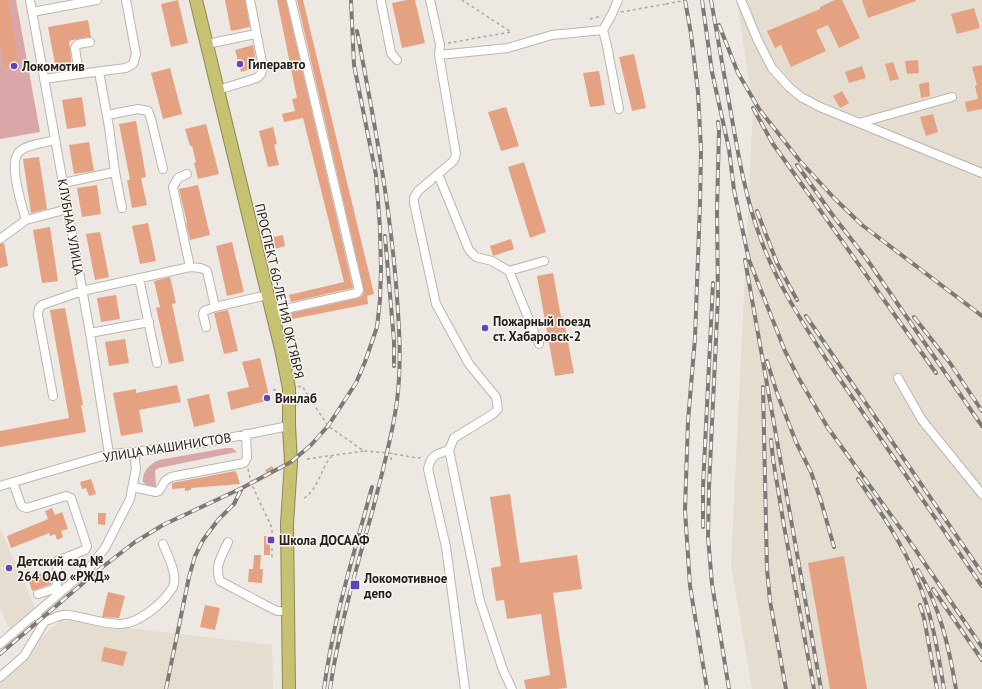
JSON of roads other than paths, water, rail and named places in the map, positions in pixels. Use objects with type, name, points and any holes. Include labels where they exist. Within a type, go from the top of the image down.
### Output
[{"type":"highway","name":"ПРОСПЕКТ 60-ЛЕТИЯ ОКТЯБРЯ","points":[[196,0],[268,295],[289,388],[291,462],[287,524],[288,689]]},
{"type":"street","name":"КЛУБНАЯ УЛИЦА","points":[[30,0],[90,333],[109,454]]},
{"type":"street","points":[[32,12],[65,3],[97,0]]},
{"type":"street","points":[[44,79],[126,68],[133,64],[136,54],[126,0]]},
{"type":"street","points":[[218,90],[257,78],[261,74],[263,67],[250,0]]},
{"type":"street","points":[[272,312],[357,293],[359,290],[291,0]]},
{"type":"street","points":[[381,0],[391,53],[397,60]]},
{"type":"street","points":[[430,0],[440,45],[439,55],[456,154],[454,160],[418,191],[414,198],[436,304],[469,364],[496,397],[498,409],[486,420],[454,438],[450,450],[480,600],[503,670],[512,689]]},
{"type":"street","points":[[618,0],[603,30],[619,109]]},
{"type":"street","points":[[741,0],[758,41],[772,68],[789,88],[801,97],[820,107],[982,172]]},
{"type":"street","points":[[439,55],[508,48],[552,35],[603,30]]},
{"type":"street","points":[[207,44],[256,34]]},
{"type":"street","points":[[79,74],[75,48],[78,44],[90,42]]},
{"type":"street","points":[[99,72],[122,208]]},
{"type":"street","points":[[859,123],[952,97]]},
{"type":"street","points":[[107,114],[138,109],[148,111],[163,169]]},
{"type":"street","points":[[26,220],[14,168],[15,156],[20,151],[29,147],[55,140]]},
{"type":"street","points":[[63,183],[115,172]]},
{"type":"street","points":[[187,174],[178,178],[173,187],[190,267]]},
{"type":"street","points":[[438,174],[469,250],[472,255],[492,262],[509,271],[539,344]]},
{"type":"street","points":[[0,239],[26,220],[68,209]]},
{"type":"street","points":[[509,271],[544,261]]},
{"type":"street","points":[[53,396],[38,314],[39,308],[42,305],[82,290],[190,267],[201,268],[207,271],[215,307]]},
{"type":"street","points":[[139,278],[157,363]]},
{"type":"street","points":[[206,327],[203,314],[204,311],[215,307],[268,295]]},
{"type":"street","points":[[90,333],[149,322]]},
{"type":"street","points":[[898,378],[922,420],[982,494]]},
{"type":"street","name":"УЛИЦА МАШИНИСТОВ","points":[[0,486],[109,454],[208,442],[289,426]]},
{"type":"street","points":[[133,487],[156,492],[159,491],[171,477],[244,463],[247,458],[246,434]]},
{"type":"street","points":[[450,450],[438,453],[430,460],[428,469],[446,547],[465,689]]},
{"type":"street","points":[[0,644],[90,567],[105,548],[130,499],[136,469],[134,452]]},
{"type":"street","points":[[13,482],[23,507],[27,508],[66,496],[71,498],[86,546],[85,550],[57,561],[57,585],[54,589],[38,594]]},
{"type":"street","points":[[228,542],[217,568],[220,581],[277,611],[287,611]]},
{"type":"street","points":[[0,677],[24,656],[44,621],[66,614],[119,624],[130,623],[144,616],[164,599],[172,589],[174,575],[163,544]]},
{"type":"street","points":[[35,614],[44,621]]},
{"type":"railway","points":[[685,0],[698,92],[701,150],[695,338],[688,421],[685,510],[690,586],[707,689]]},
{"type":"railway","points":[[702,0],[712,72],[729,149],[734,190],[749,260],[785,351],[798,377],[828,428],[906,536],[982,647]]},
{"type":"railway","points":[[711,0],[743,179],[755,223],[766,254],[799,317],[828,362],[982,586]]},
{"type":"railway","points":[[0,654],[96,572],[135,542],[163,525],[242,488],[291,462],[311,445],[328,426],[356,383],[377,327],[381,269],[376,175],[354,65],[351,1]]},
{"type":"railway","points":[[719,25],[738,73],[759,109],[800,161],[835,199],[862,225],[982,316]]},
{"type":"railway","points":[[330,689],[343,621],[390,442],[399,386],[400,342],[393,252],[375,125],[357,31]]},
{"type":"railway","points":[[753,108],[773,144],[936,373]]},
{"type":"railway","points":[[718,122],[718,297],[708,537],[712,584],[729,689]]},
{"type":"railway","points":[[797,165],[834,217],[866,258],[982,426]]},
{"type":"railway","points":[[757,211],[777,263],[797,300]]},
{"type":"railway","points":[[385,236],[394,341],[394,366]]},
{"type":"railway","points":[[745,260],[821,689]]},
{"type":"railway","points":[[703,527],[703,487],[713,283]]},
{"type":"railway","points":[[806,316],[982,573]]},
{"type":"railway","points":[[914,317],[950,363],[982,411]]},
{"type":"railway","points":[[767,361],[777,393],[796,442],[811,472],[834,547]]},
{"type":"railway","points":[[763,387],[767,569],[770,601],[786,689]]},
{"type":"railway","points":[[771,440],[784,526],[814,689]]},
{"type":"railway","points":[[858,479],[898,540],[917,579],[931,619],[944,689]]},
{"type":"railway","points":[[324,689],[338,612],[372,487]]},
{"type":"railway","points":[[166,689],[189,577],[195,556],[203,540],[218,520],[234,504],[242,488]]},
{"type":"railway","points":[[918,570],[926,584],[943,628],[956,689]]},
{"type":"railway","points":[[933,589],[982,660]]},
{"type":"railway","points":[[920,605],[924,618],[937,689]]},
{"type":"place","name":"Гиперавто","points":[[240,64]]},
{"type":"place","name":"Локомотив","points":[[14,66]]},
{"type":"place","name":"Пожарный поезд ст. Хабаровск-2","points":[[485,328]]},
{"type":"place","name":"Винлаб","points":[[267,398]]},
{"type":"place","name":"Школа ДОСААФ","points":[[271,540]]},
{"type":"place","name":"Детский сад № 264 ОАО «РЖД»","points":[[9,568]]},
{"type":"place","name":"Локомотивное депо","points":[[355,585]]}]
